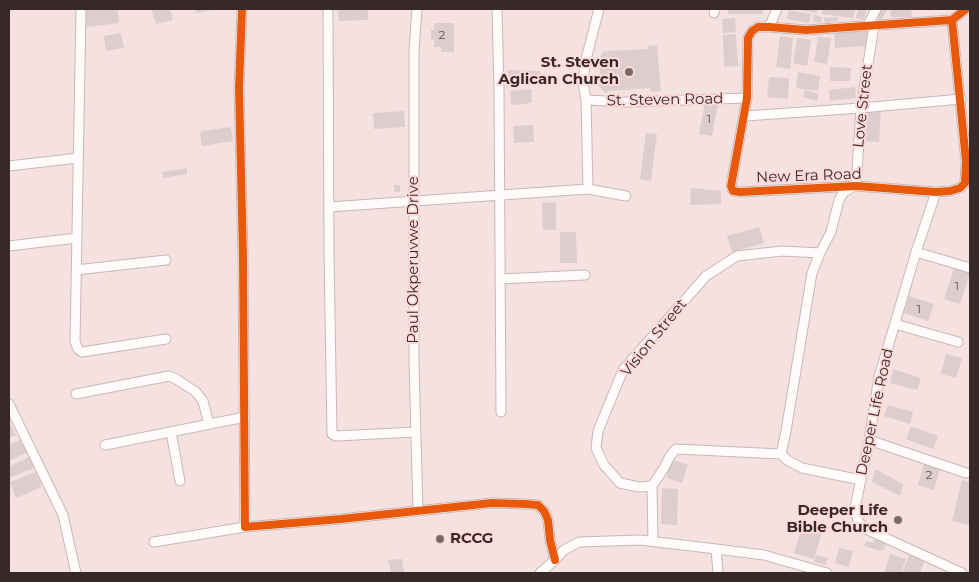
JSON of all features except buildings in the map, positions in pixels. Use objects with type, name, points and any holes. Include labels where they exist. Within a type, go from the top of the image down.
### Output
[{"type":"street","points":[[81,9],[75,342],[78,349],[82,352],[166,339]]},
{"type":"street","points":[[242,9],[239,88],[243,257],[245,527]]},
{"type":"street","points":[[328,9],[332,434],[336,436],[415,432]]},
{"type":"street","name":"Paul Okperuvwe Drive","points":[[418,9],[414,51],[414,362],[418,511]]},
{"type":"street","points":[[497,9],[501,412]]},
{"type":"street","name":"St. Steven Road","points":[[599,9],[585,62],[583,83],[586,100],[626,102],[747,98]]},
{"type":"street","points":[[777,9],[769,27],[806,30],[952,20],[966,9]]},
{"type":"street","name":"Love Street","points":[[856,186],[861,108],[871,25],[876,9]]},
{"type":"street","name":"New Era Road","points":[[769,27],[758,27],[752,31],[748,38],[747,98],[730,186],[733,191],[856,186],[936,192],[960,188],[964,183],[966,161],[952,20]]},
{"type":"street","points":[[745,116],[861,108],[961,98]]},
{"type":"street","points":[[586,100],[588,190]]},
{"type":"street","points":[[9,166],[78,158]]},
{"type":"street","points":[[780,454],[786,431],[812,273],[831,232],[839,200],[844,192],[856,186]]},
{"type":"street","points":[[329,207],[588,190],[626,196]]},
{"type":"street","name":"Deeper Life Road","points":[[936,192],[916,252],[880,376],[855,508],[858,522],[868,530],[962,573]]},
{"type":"street","points":[[9,246],[77,238]]},
{"type":"street","name":"Vision Street","points":[[652,486],[639,487],[620,483],[604,465],[596,448],[598,431],[623,370],[706,276],[737,256],[782,251],[820,253]]},
{"type":"street","points":[[916,252],[970,268]]},
{"type":"street","points":[[76,270],[166,260]]},
{"type":"street","points":[[500,279],[585,275]]},
{"type":"street","points":[[895,324],[958,342]]},
{"type":"street","points":[[76,394],[168,376],[196,392],[203,401],[209,424]]},
{"type":"street","points":[[9,404],[63,516],[76,573]]},
{"type":"street","points":[[105,445],[245,417]]},
{"type":"street","points":[[171,432],[180,481]]},
{"type":"street","points":[[869,440],[966,473]]},
{"type":"street","points":[[653,541],[652,486],[676,449],[780,454],[802,468],[861,480]]},
{"type":"street","points":[[154,542],[245,527],[510,502],[538,506],[544,511],[548,520],[555,560]]},
{"type":"street","points":[[540,573],[564,550],[579,542],[640,540],[716,548],[764,556],[827,573]]},
{"type":"street","points":[[716,548],[718,573]]},
{"type":"cycle path","points":[[242,9],[239,88],[243,257],[245,527],[492,503],[538,505],[544,511],[548,520],[555,560]]},
{"type":"cycle path","points":[[952,20],[966,161],[965,183],[960,188],[936,192],[856,186],[733,191],[731,186],[747,98],[748,38],[752,31],[758,27],[806,30],[952,20],[966,9]]},
{"type":"place","name":"St. Steven Aglican Church","points":[[629,72]]},
{"type":"place","name":"Deeper Life Bible Church","points":[[898,520]]},
{"type":"place","name":"RCCG","points":[[440,539]]}]
